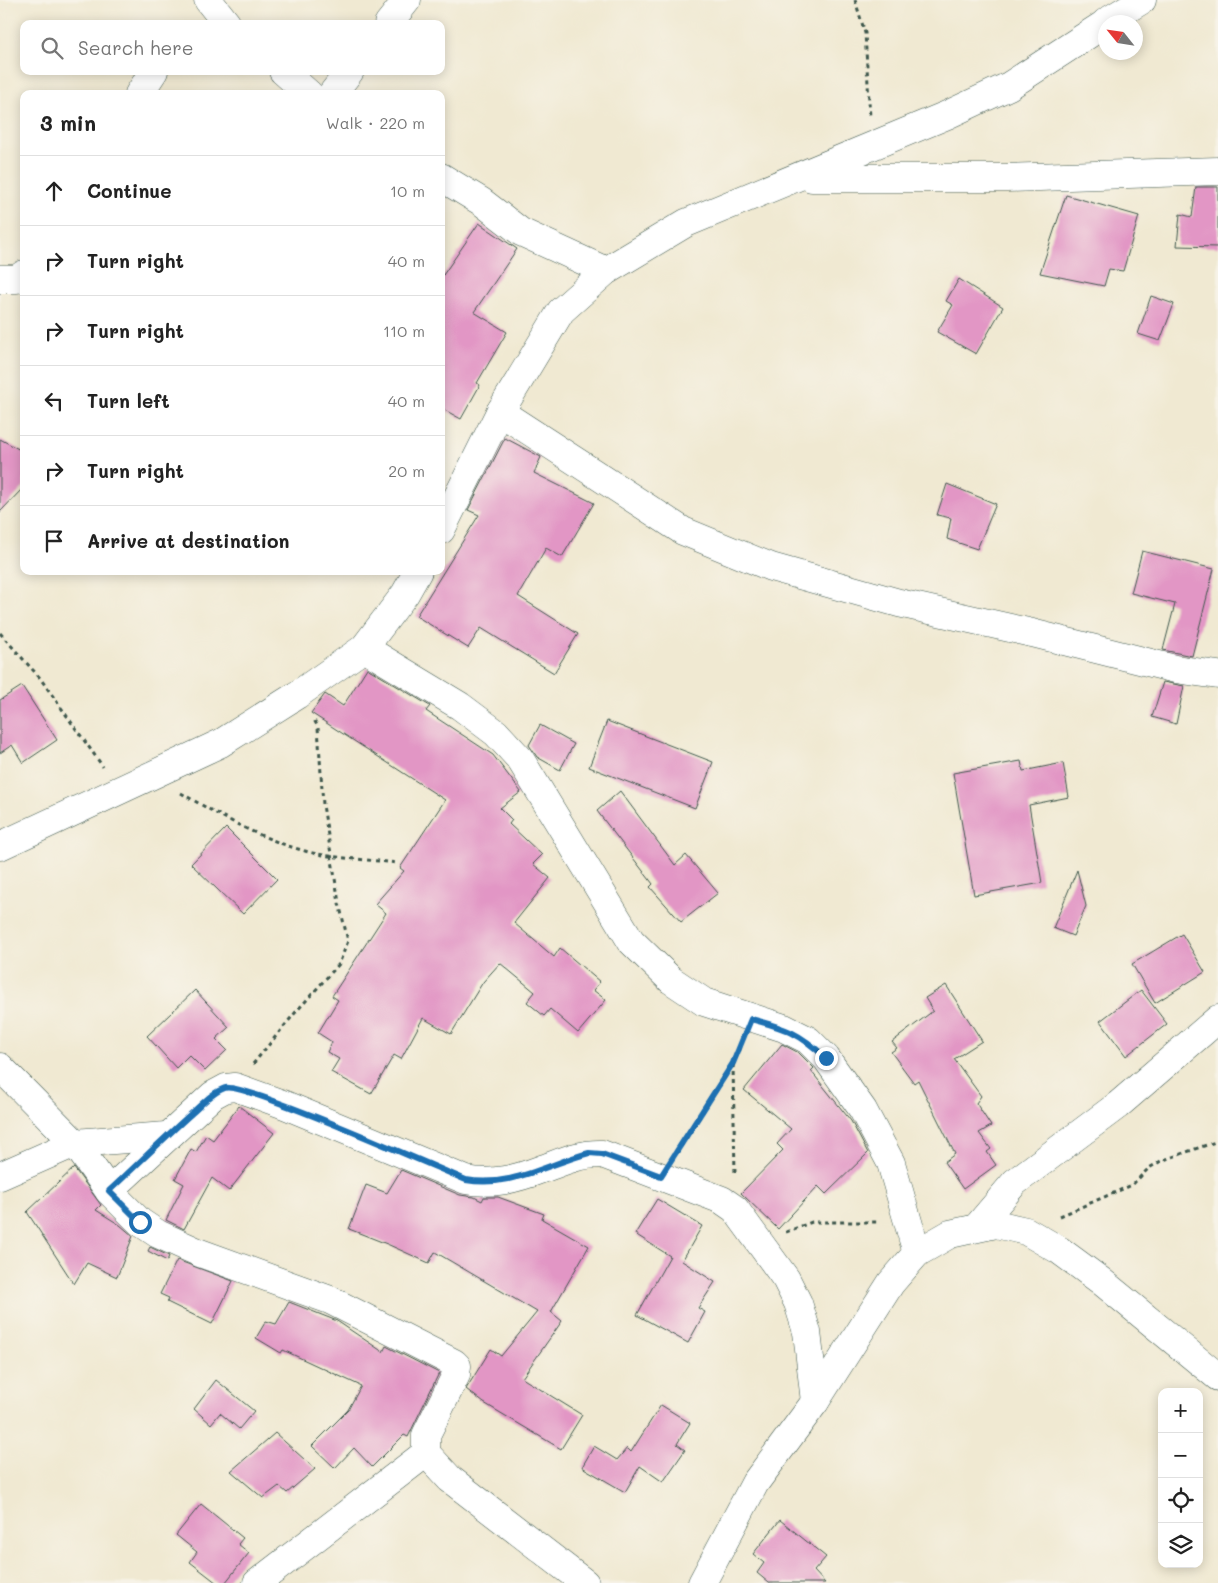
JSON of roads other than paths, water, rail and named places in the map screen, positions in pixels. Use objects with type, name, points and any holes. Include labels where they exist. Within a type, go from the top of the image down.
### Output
[{"type":"street","points":[[391,20],[407,0]]},
{"type":"street","points":[[1119,15],[1142,0]]},
{"type":"street","points":[[445,522],[500,412],[562,311],[606,271],[686,223],[870,148],[1009,86],[1098,28]]},
{"type":"street","points":[[142,90],[151,75]]},
{"type":"street","points":[[288,75],[304,90]]},
{"type":"street","points":[[335,90],[347,75]]},
{"type":"street","points":[[799,178],[1006,178],[1218,171]]},
{"type":"street","points":[[445,179],[482,202],[521,232],[606,271]]},
{"type":"street","points":[[0,279],[16,279],[20,276]]},
{"type":"street","points":[[500,412],[683,530],[771,567],[899,603],[1032,633],[1174,669],[1218,675]]},
{"type":"street","points":[[0,846],[222,743],[297,695],[364,648],[405,594],[416,575]]},
{"type":"street","points":[[364,648],[460,706],[496,732],[520,759],[631,941],[671,980],[704,1002],[792,1032],[808,1040],[826,1058],[863,1110],[891,1162],[917,1253]]},
{"type":"street","points":[[977,1227],[1015,1182],[1118,1105],[1218,1019]]},
{"type":"street","points":[[0,1067],[75,1143],[109,1191],[140,1222],[158,1234],[200,1253],[330,1300],[457,1366],[456,1375],[426,1435],[426,1454],[450,1479],[585,1583]]},
{"type":"street","points":[[109,1191],[166,1136],[213,1095],[226,1088],[235,1087],[285,1105],[466,1180],[484,1183],[506,1181],[589,1153],[602,1154],[722,1200],[735,1210],[786,1279],[798,1303],[808,1332],[815,1402]]},
{"type":"street","points":[[0,1176],[75,1143],[166,1136]]},
{"type":"street","points":[[702,1583],[755,1483],[815,1402],[891,1284],[917,1253],[950,1234],[996,1224],[1026,1231],[1060,1250],[1218,1376]]},
{"type":"street","points":[[256,1583],[426,1454]]}]
